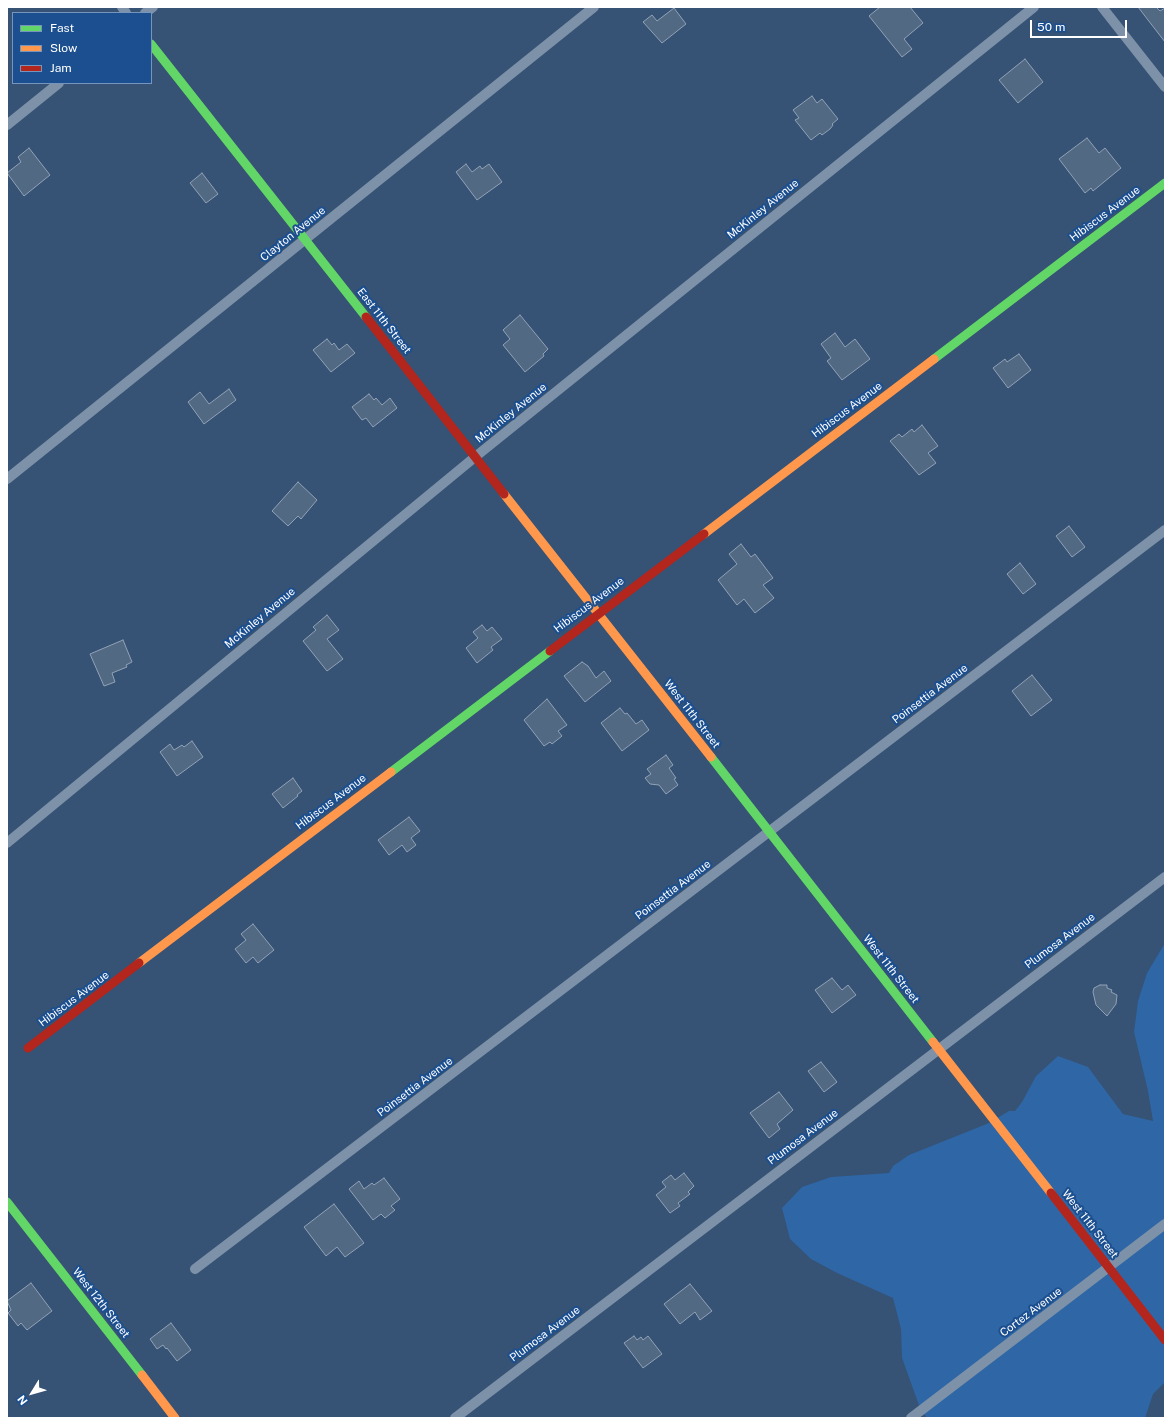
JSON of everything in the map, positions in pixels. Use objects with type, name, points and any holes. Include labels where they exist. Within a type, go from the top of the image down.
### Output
[{"type":"street","name":"Clayton Avenue","points":[[7,479],[594,7]]},
{"type":"street","name":"McKinley Avenue","points":[[7,843],[475,457],[1034,7]]},
{"type":"street","points":[[1102,7],[1165,87]]},
{"type":"street","name":"East 11th Street","points":[[152,45],[598,613]]},
{"type":"street","points":[[7,125],[58,84]]},
{"type":"street","name":"Hibiscus Avenue","points":[[28,1048],[1165,183]]},
{"type":"street","name":"Poinsettia Avenue","points":[[195,1269],[1165,530]]},
{"type":"street","name":"West 11th Street","points":[[598,613],[939,1048],[1165,1340]]},
{"type":"street","name":"Plumosa Avenue","points":[[456,1418],[1165,877]]},
{"type":"street","name":"West 12th Street","points":[[7,1202],[175,1418]]},
{"type":"street","name":"Cortez Avenue","points":[[911,1418],[1165,1224]]},
{"type":"shaded area","points":[[1165,943],[1165,1382],[1153,1394],[1145,1418],[927,1418],[920,1408],[902,1358],[901,1329],[893,1298],[837,1273],[811,1259],[790,1239],[782,1208],[802,1187],[831,1177],[889,1173],[893,1166],[909,1155],[989,1123],[1009,1111],[1015,1111],[1022,1102],[1036,1076],[1058,1056],[1088,1067],[1123,1114],[1153,1121],[1148,1091],[1134,1032],[1138,1001],[1147,973]]},
{"type":"building","points":[[880,7],[910,7],[923,23],[904,39],[912,49],[902,57],[869,16]]},
{"type":"building","points":[[1138,7],[1156,7],[1160,11],[1165,8],[1165,42]]},
{"type":"building","points":[[674,8],[686,24],[662,43],[643,22],[652,15],[657,21]]},
{"type":"building","points":[[1025,59],[1043,82],[1018,103],[999,80]]},
{"type":"building","points":[[812,96],[817,103],[822,99],[838,119],[832,124],[833,125],[830,129],[822,135],[820,133],[811,140],[795,120],[799,118],[793,110]]},
{"type":"building","points":[[1087,138],[1099,153],[1105,148],[1121,168],[1093,191],[1091,188],[1085,193],[1059,159]]},
{"type":"building","points":[[29,148],[50,175],[24,196],[7,173],[21,162],[18,157]]},
{"type":"building","points":[[466,164],[472,172],[480,166],[482,169],[489,164],[502,182],[477,200],[456,172]]},
{"type":"building","points":[[202,173],[218,194],[206,203],[190,183]]},
{"type":"building","points":[[520,315],[548,349],[543,354],[544,356],[525,372],[503,345],[510,339],[503,330]]},
{"type":"building","points":[[835,333],[845,347],[855,339],[870,359],[842,380],[827,361],[831,358],[821,344]]},
{"type":"building","points":[[327,339],[332,345],[334,343],[339,350],[347,344],[355,353],[331,372],[313,350]]},
{"type":"building","points":[[1019,354],[1031,370],[1008,388],[993,368],[1005,359],[1007,362]]},
{"type":"building","points":[[229,389],[236,400],[204,424],[188,402],[200,392],[209,404]]},
{"type":"building","points":[[369,394],[374,400],[376,398],[382,405],[390,398],[397,408],[373,427],[366,418],[362,420],[352,407]]},
{"type":"building","points":[[922,425],[938,446],[928,453],[936,463],[919,475],[890,441],[899,434],[902,437],[912,429],[914,432]]},
{"type":"building","points":[[298,482],[317,500],[301,519],[298,516],[288,526],[272,511]]},
{"type":"building","points":[[1069,526],[1085,547],[1072,557],[1056,536]]},
{"type":"building","points":[[741,544],[751,557],[755,554],[773,578],[763,585],[774,598],[755,613],[744,599],[737,605],[718,580],[737,564],[729,554]]},
{"type":"building","points":[[1020,563],[1036,584],[1023,594],[1007,574]]},
{"type":"building","points":[[327,615],[339,630],[327,639],[343,659],[327,671],[303,641],[316,630],[313,627]]},
{"type":"building","points":[[482,625],[487,631],[492,627],[502,639],[491,647],[493,650],[477,663],[466,648],[478,638],[473,632]]},
{"type":"building","points":[[123,640],[132,662],[126,665],[127,667],[112,673],[115,682],[104,686],[90,654]]},
{"type":"building","points":[[582,662],[588,666],[596,678],[604,671],[611,681],[585,702],[564,676]]},
{"type":"building","points":[[1032,675],[1052,700],[1031,716],[1012,691]]},
{"type":"building","points":[[547,699],[567,725],[558,731],[562,736],[552,744],[550,742],[544,746],[524,720]]},
{"type":"building","points":[[620,708],[625,714],[627,713],[636,724],[642,720],[649,730],[622,751],[601,723]]},
{"type":"building","points":[[192,741],[203,757],[177,776],[160,752],[170,744],[174,750],[182,745],[184,747]]},
{"type":"building","points":[[666,755],[673,765],[669,768],[676,778],[674,779],[678,785],[666,794],[659,785],[650,784],[645,778],[651,774],[647,769]]},
{"type":"building","points":[[293,778],[302,791],[283,808],[272,794]]},
{"type":"building","points":[[409,817],[420,831],[411,838],[416,845],[407,852],[402,845],[389,855],[378,840]]},
{"type":"building","points":[[253,924],[274,950],[258,963],[253,957],[246,963],[235,949],[246,940],[241,934]]},
{"type":"building","points":[[832,978],[842,990],[848,985],[856,995],[832,1013],[815,990]]},
{"type":"building","points":[[1100,985],[1107,985],[1107,988],[1112,990],[1111,992],[1117,995],[1116,1004],[1107,1016],[1096,1005],[1093,992],[1094,988]]},
{"type":"building","points":[[821,1062],[837,1082],[824,1092],[808,1071]]},
{"type":"building","points":[[779,1092],[793,1110],[777,1124],[780,1129],[769,1138],[750,1113]]},
{"type":"building","points":[[684,1173],[694,1186],[688,1192],[690,1194],[678,1203],[680,1206],[670,1213],[656,1195],[666,1187],[662,1182],[671,1175],[675,1180]]},
{"type":"building","points":[[384,1178],[400,1199],[391,1206],[395,1210],[385,1218],[381,1214],[373,1220],[349,1189],[359,1181],[364,1189],[372,1183],[374,1185]]},
{"type":"building","points":[[334,1204],[364,1243],[345,1257],[337,1247],[326,1256],[304,1227]]},
{"type":"building","points":[[31,1283],[52,1311],[27,1330],[21,1323],[18,1326],[8,1313],[11,1310],[7,1301]]},
{"type":"building","points":[[690,1284],[712,1311],[700,1320],[695,1312],[680,1324],[664,1304]]},
{"type":"building","points":[[171,1323],[191,1350],[177,1361],[167,1348],[166,1349],[163,1345],[157,1349],[150,1339]]},
{"type":"building","points":[[634,1336],[637,1340],[641,1337],[643,1340],[648,1336],[662,1354],[643,1368],[624,1343]]},
{"type":"traffic: fast","points":[[152,45],[366,317]]},
{"type":"traffic: fast","points":[[934,359],[1165,183]]},
{"type":"traffic: fast","points":[[391,772],[550,651]]},
{"type":"traffic: fast","points":[[711,757],[933,1042]]},
{"type":"traffic: fast","points":[[7,1202],[142,1375]]},
{"type":"traffic: slow","points":[[704,534],[934,359]]},
{"type":"traffic: slow","points":[[504,494],[711,757]]},
{"type":"traffic: slow","points":[[139,963],[391,772]]},
{"type":"traffic: slow","points":[[933,1042],[1051,1193]]},
{"type":"traffic: slow","points":[[142,1375],[175,1418]]},
{"type":"traffic: jam","points":[[366,317],[504,494]]},
{"type":"traffic: jam","points":[[550,651],[704,534]]},
{"type":"traffic: jam","points":[[28,1048],[139,963]]},
{"type":"traffic: jam","points":[[1051,1193],[1165,1340]]}]
